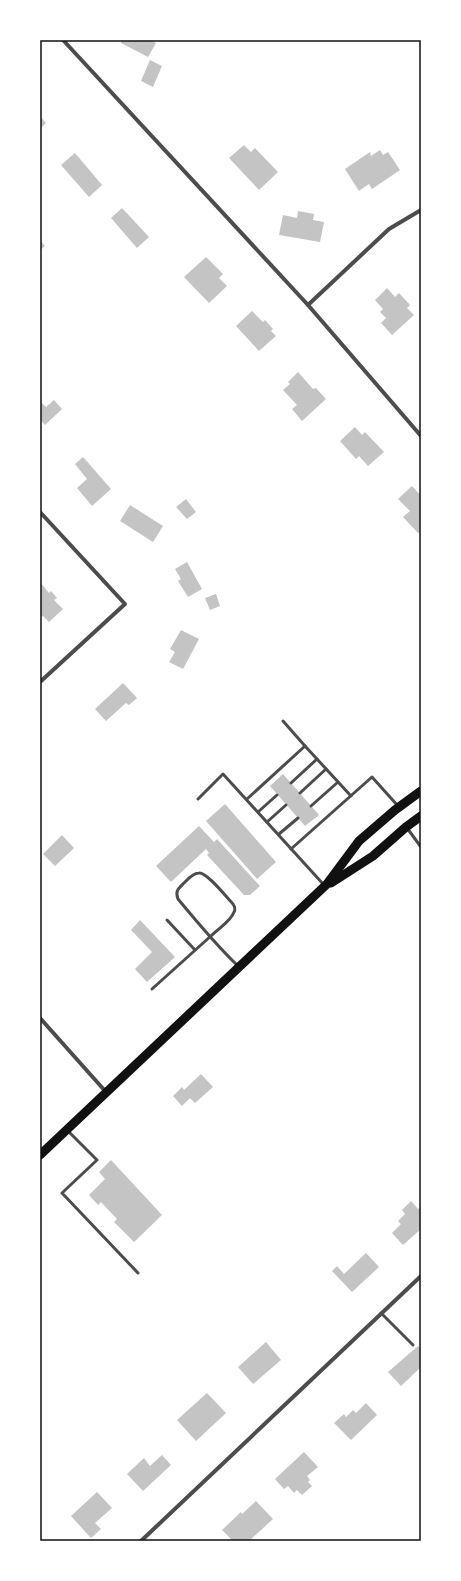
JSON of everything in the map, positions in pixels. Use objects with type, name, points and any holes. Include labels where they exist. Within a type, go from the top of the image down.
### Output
[{"type":"main road","points":[[325,887],[359,841],[399,807],[421,791]]},
{"type":"main road","points":[[40,1155],[325,887],[372,856],[421,816]]},
{"type":"street","points":[[63,40],[308,305],[421,436]]},
{"type":"street","points":[[308,305],[389,229],[421,210]]},
{"type":"street","points":[[40,512],[125,604],[40,682]]},
{"type":"street","points":[[40,1018],[106,1092]]},
{"type":"street","points":[[141,1541],[421,1276]]},
{"type":"lane","points":[[283,721],[351,796]]},
{"type":"lane","points":[[247,799],[305,746]]},
{"type":"lane","points":[[291,783],[317,759]]},
{"type":"lane","points":[[300,793],[326,769]]},
{"type":"lane","points":[[198,798],[223,774],[279,834],[325,887]]},
{"type":"lane","points":[[291,849],[372,778],[399,807]]},
{"type":"lane","points":[[311,806],[338,782]]},
{"type":"lane","points":[[258,812],[277,795]]},
{"type":"lane","points":[[267,822],[286,805]]},
{"type":"lane","points":[[279,834],[298,818]]},
{"type":"lane","points":[[406,827],[421,847]]},
{"type":"lane","points":[[152,989],[195,950],[210,937],[231,918],[235,912],[235,907],[208,877],[202,873],[197,873],[178,889],[176,894],[178,899],[210,937],[221,950],[239,967]]},
{"type":"lane","points":[[167,920],[195,950]]},
{"type":"lane","points":[[67,1130],[96,1160],[62,1193],[138,1273]]},
{"type":"lane","points":[[381,1313],[413,1346]]},
{"type":"building","points":[[122,40],[150,40],[156,43],[148,57],[121,43]]},
{"type":"building","points":[[150,60],[162,66],[153,87],[141,81]]},
{"type":"building","points":[[40,116],[46,123],[40,129]]},
{"type":"building","points":[[244,145],[251,152],[255,148],[278,172],[259,190],[229,158]]},
{"type":"building","points":[[380,150],[383,155],[388,152],[400,170],[372,189],[369,184],[359,191],[345,169],[370,152],[371,156]]},
{"type":"building","points":[[75,153],[102,185],[89,197],[61,165]]},
{"type":"building","points":[[122,208],[149,237],[137,248],[111,218]]},
{"type":"building","points":[[298,211],[314,214],[313,220],[324,222],[320,242],[279,235],[283,215],[297,218]]},
{"type":"building","points":[[40,240],[45,246],[40,250]]},
{"type":"building","points":[[206,257],[223,274],[219,278],[227,286],[209,303],[184,277]]},
{"type":"building","points":[[387,288],[395,297],[399,293],[410,305],[407,308],[414,315],[392,335],[381,323],[386,318],[380,312],[383,309],[375,300]]},
{"type":"building","points":[[252,311],[263,322],[265,320],[273,329],[271,331],[276,336],[259,351],[236,326]]},
{"type":"building","points":[[298,372],[313,389],[316,388],[326,399],[302,421],[292,409],[297,405],[283,390],[290,384],[288,382]]},
{"type":"building","points":[[54,400],[62,409],[45,425],[40,419],[40,401],[46,407]]},
{"type":"building","points":[[355,427],[362,435],[365,432],[384,452],[368,466],[359,456],[356,459],[340,441]]},
{"type":"building","points":[[83,457],[111,489],[92,506],[77,488],[87,479],[75,464]]},
{"type":"building","points":[[412,486],[421,496],[421,531],[418,533],[403,517],[410,511],[398,499]]},
{"type":"building","points":[[186,499],[196,512],[187,519],[176,507]]},
{"type":"building","points":[[130,505],[163,526],[153,542],[120,521]]},
{"type":"building","points":[[187,562],[202,589],[188,597],[178,581],[181,579],[175,569]]},
{"type":"building","points":[[40,582],[49,593],[51,591],[57,598],[54,600],[63,609],[49,622],[43,616],[40,618]]},
{"type":"building","points":[[216,594],[220,606],[210,610],[205,598]]},
{"type":"building","points":[[181,630],[199,639],[183,669],[169,662],[175,652],[170,649]]},
{"type":"building","points":[[123,683],[137,698],[129,705],[126,703],[106,721],[95,709]]},
{"type":"building","points":[[283,774],[319,815],[305,826],[270,786]]},
{"type":"building","points":[[225,804],[276,862],[257,879],[206,821]]},
{"type":"building","points":[[199,826],[214,842],[217,839],[260,886],[250,895],[244,895],[207,855],[209,853],[206,849],[171,882],[156,866]]},
{"type":"building","points":[[62,835],[74,848],[55,866],[43,854]]},
{"type":"building","points":[[140,920],[175,957],[147,982],[135,969],[152,952],[131,930]]},
{"type":"building","points":[[201,1074],[213,1087],[195,1103],[190,1098],[182,1106],[173,1096],[182,1087],[184,1090]]},
{"type":"building","points":[[111,1160],[162,1215],[134,1242],[114,1222],[117,1219],[101,1202],[98,1205],[89,1195],[105,1179],[99,1172]]},
{"type":"building","points":[[411,1201],[418,1209],[421,1206],[421,1229],[403,1245],[392,1233],[401,1224],[398,1221],[405,1214],[402,1210]]},
{"type":"building","points":[[366,1253],[379,1267],[352,1292],[332,1271],[337,1266],[344,1274]]},
{"type":"building","points":[[266,1342],[281,1360],[253,1384],[238,1367]]},
{"type":"building","points":[[418,1346],[421,1349],[421,1367],[401,1386],[388,1372]]},
{"type":"building","points":[[207,1393],[226,1413],[196,1441],[177,1420]]},
{"type":"building","points":[[366,1403],[377,1415],[351,1440],[334,1423],[344,1414],[346,1417],[353,1410],[356,1413]]},
{"type":"building","points":[[304,1452],[318,1467],[307,1476],[310,1480],[308,1482],[312,1486],[302,1495],[297,1490],[294,1493],[288,1486],[284,1489],[275,1479]]},
{"type":"building","points":[[162,1455],[171,1465],[143,1491],[127,1474],[144,1458],[150,1466]]},
{"type":"building","points":[[97,1492],[112,1508],[95,1523],[101,1529],[91,1538],[71,1516]]},
{"type":"building","points":[[256,1501],[273,1519],[249,1541],[233,1541],[222,1530],[241,1512],[242,1514]]}]
